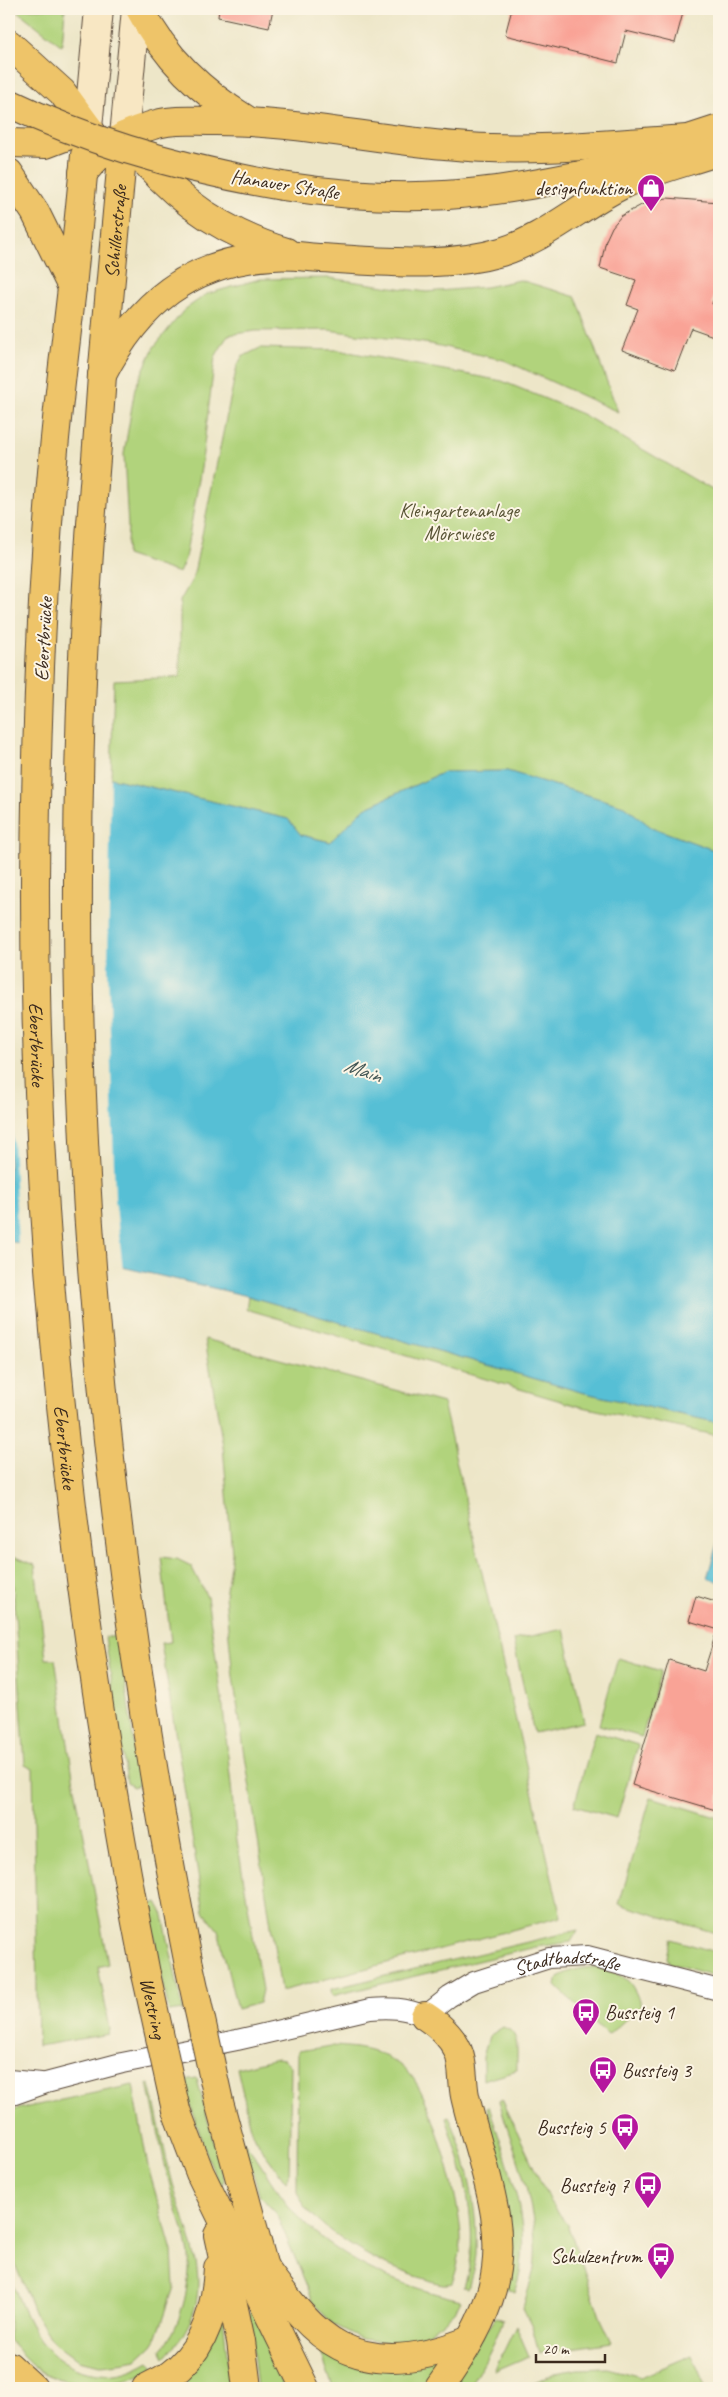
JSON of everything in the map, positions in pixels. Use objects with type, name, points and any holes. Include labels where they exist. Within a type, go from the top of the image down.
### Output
[{"type":"main road","name":"Schillerstraße","points":[[97,455],[102,375],[121,174],[91,89],[99,9]]},
{"type":"main road","name":"Schillerstraße","points":[[54,449],[84,173],[128,92],[138,9]]},
{"type":"main road","points":[[138,9],[175,63],[209,95],[247,120]]},
{"type":"main road","points":[[9,44],[106,132],[146,165],[172,191],[202,214],[234,232],[269,247],[304,257]]},
{"type":"main road","name":"Hanauer Straße","points":[[9,103],[52,122],[122,148],[229,176],[282,186],[355,195],[423,196],[480,192],[719,150]]},
{"type":"main road","points":[[9,143],[46,144],[166,122],[247,120],[468,147],[557,147],[688,139]]},
{"type":"main road","name":"Hanauer Straße","points":[[571,176],[719,129]]},
{"type":"main road","points":[[102,375],[116,347],[135,321],[158,299],[184,281],[212,268],[242,259],[273,255],[439,262],[502,252],[530,240],[621,185],[719,150]]},
{"type":"main road","points":[[9,173],[35,212],[72,288]]},
{"type":"main road","name":"Ebertbrücke","points":[[54,449],[42,648],[37,775],[35,892],[38,1068],[51,1312],[72,1516],[88,1636]]},
{"type":"main road","name":"Ebertbrücke","points":[[97,455],[88,564],[79,768],[78,884],[81,1078],[94,1310],[115,1512],[130,1630]]},
{"type":"main road","name":"Westring","points":[[130,1630],[163,1834],[219,2102],[263,2266],[300,2388]]},
{"type":"main road","name":"Westring","points":[[88,1636],[104,1746],[146,1974],[176,2110],[185,2137],[290,2360]]},
{"type":"main road","points":[[425,2016],[439,2026],[459,2052],[465,2095],[489,2182],[496,2227],[493,2287],[479,2325],[439,2388]]},
{"type":"main road","points":[[212,2196],[241,2341],[247,2388]]},
{"type":"main road","points":[[146,2388],[171,2375],[201,2339],[212,2316],[216,2294],[220,2241]]},
{"type":"main road","points":[[263,2266],[298,2310],[314,2326],[340,2346],[365,2354],[392,2358],[418,2357],[445,2351],[470,2340]]},
{"type":"main road","points":[[290,2360],[305,2388]]},
{"type":"main road","points":[[9,2366],[33,2388]]},
{"type":"street","name":"Stadtbadstraße","points":[[425,2016],[449,1997],[474,1982],[549,1958],[587,1956],[719,1990]]},
{"type":"street","points":[[9,2096],[122,2063],[237,2040],[370,2009],[390,2007],[407,2009],[425,2016]]},
{"type":"street","points":[[9,2080],[46,2084]]},
{"type":"green space","points":[[15,9],[65,9],[62,46]]},
{"type":"green space","points":[[329,278],[426,292],[486,287],[520,280],[576,297],[618,412],[504,360],[431,344],[328,330],[255,331],[228,335],[215,357],[201,468],[185,559],[179,573],[126,555],[128,527],[124,454],[135,388],[154,347],[184,310],[207,294],[260,279]]},
{"type":"green space","name":"Kleingartenanlage Mörswiese","points":[[260,348],[338,350],[502,381],[582,414],[719,494],[719,852],[651,827],[624,806],[507,771],[444,772],[365,808],[331,842],[301,835],[288,819],[111,778],[114,680],[180,677],[180,601],[193,578],[237,366],[242,357]]},
{"type":"green space","points":[[248,1296],[581,1392],[719,1423],[719,1436],[578,1406],[246,1309]]},
{"type":"green space","points":[[205,1339],[443,1403],[561,1917],[281,1991],[233,1677],[225,1596],[232,1553],[223,1446]]},
{"type":"green space","points":[[11,1555],[35,1565],[46,1659],[55,1659],[74,1783],[108,1964],[98,1967],[110,2029],[109,2034],[38,2046],[33,1769],[25,1765]]},
{"type":"green space","points":[[161,1557],[177,1559],[191,1566],[207,1597],[223,1707],[236,1834],[262,1990],[259,2003],[237,2009],[218,1930],[204,1912],[161,1643],[171,1642]]},
{"type":"green space","points":[[564,1629],[584,1722],[534,1733],[513,1640]]},
{"type":"green space","points":[[119,1636],[139,1781],[138,1785],[133,1787],[127,1783],[105,1637]]},
{"type":"green space","points":[[618,1658],[661,1671],[642,1737],[599,1725]]},
{"type":"green space","points":[[595,1732],[638,1745],[617,1818],[574,1806]]},
{"type":"green space","points":[[651,1797],[719,1818],[719,1934],[619,1904]]},
{"type":"green space","points":[[157,1902],[162,1911],[183,2010],[169,2012],[149,1910],[150,1905]]},
{"type":"green space","points":[[578,1930],[571,1942],[536,1947],[332,1996],[331,1989]]},
{"type":"green space","points":[[671,1939],[719,1953],[719,1977],[670,1963],[667,1958]]},
{"type":"green space","points":[[596,1967],[620,1975],[630,1983],[641,2006],[608,2035],[556,1986],[558,1977],[562,1975],[576,1970]]},
{"type":"green space","points":[[503,2027],[509,2030],[516,2039],[517,2070],[483,2080],[483,2057],[489,2036]]},
{"type":"green space","points":[[331,2046],[362,2049],[391,2059],[408,2072],[427,2103],[444,2152],[457,2204],[461,2242],[452,2283],[439,2283],[391,2267],[352,2246],[318,2221],[305,2207],[297,2192],[298,2051]]},
{"type":"green space","points":[[277,2058],[284,2059],[291,2066],[289,2176],[286,2182],[258,2144],[251,2128],[237,2068]]},
{"type":"green space","points":[[197,2079],[224,2181],[220,2186],[205,2150],[183,2081]]},
{"type":"green space","points":[[148,2084],[150,2084],[173,2184],[194,2253],[198,2274],[193,2315],[182,2336],[165,2358],[161,2350],[174,2331],[183,2306],[188,2280],[189,2256],[173,2198]]},
{"type":"green space","points":[[133,2085],[148,2167],[172,2251],[174,2287],[157,2337],[152,2345],[136,2360],[102,2365],[78,2360],[51,2340],[35,2314],[9,2249],[9,2111]]},
{"type":"green space","points":[[502,2099],[550,2202],[568,2225],[601,2319],[612,2342],[539,2353],[532,2326],[523,2308],[532,2278],[535,2259],[533,2219],[524,2179],[499,2101]]},
{"type":"green space","points":[[489,2106],[511,2174],[521,2222],[523,2246],[521,2269],[514,2292],[505,2287],[507,2211],[487,2108]]},
{"type":"green space","points":[[449,2117],[466,2166],[475,2220],[476,2254],[468,2288],[464,2287],[471,2257],[470,2219],[465,2184],[457,2150],[446,2118]]},
{"type":"green space","points":[[243,2141],[287,2204],[324,2240],[366,2267],[388,2277],[436,2294],[461,2300],[455,2311],[428,2333],[411,2340],[392,2343],[362,2339],[334,2325],[315,2305],[276,2213],[260,2196]]},
{"type":"green space","points":[[9,2273],[30,2324],[50,2352],[63,2362],[79,2370],[98,2374],[125,2372],[149,2361],[154,2366],[127,2380],[103,2383],[64,2380],[37,2369],[9,2340]]},
{"type":"green space","points":[[219,2298],[224,2325],[230,2388],[192,2388],[178,2373]]},
{"type":"green space","points":[[252,2311],[256,2312],[283,2388],[257,2388],[249,2313]]},
{"type":"green space","points":[[496,2317],[503,2320],[500,2329],[479,2372],[468,2388],[443,2388]]},
{"type":"green space","points":[[516,2326],[529,2356],[494,2371]]},
{"type":"green space","points":[[317,2340],[441,2359],[418,2388],[333,2388]]},
{"type":"green space","points":[[692,2355],[706,2388],[521,2388],[555,2373],[577,2369],[608,2368],[641,2377]]},
{"type":"water","name":"Main","points":[[9,750],[111,778],[288,819],[301,835],[330,842],[365,808],[444,772],[507,771],[624,806],[651,827],[719,852],[719,1423],[581,1392],[248,1296],[9,1241]]},
{"type":"water","points":[[719,1537],[719,1582],[707,1578]]},
{"type":"pier","points":[[9,748],[111,775],[108,968],[115,1198],[123,1270],[18,1246],[9,1054]]},
{"type":"building","points":[[219,9],[273,9],[269,28],[218,17]]},
{"type":"building","points":[[512,9],[684,9],[675,43],[626,31],[618,63],[505,35]]},
{"type":"building","points":[[667,198],[719,202],[719,281],[712,304],[719,305],[719,338],[691,328],[675,370],[622,350],[638,309],[627,305],[636,280],[600,268],[606,240],[612,227],[621,216],[649,201]]},
{"type":"building","points":[[696,1596],[719,1603],[719,1630],[689,1621]]},
{"type":"building","points":[[715,1636],[719,1637],[719,1811],[632,1785],[669,1660],[704,1671]]},
{"type":"place","name":"designfunktion","points":[[651,212]]},
{"type":"place","name":"Bussteig 1","points":[[586,2036]]},
{"type":"place","name":"Bussteig 3","points":[[603,2094]]},
{"type":"place","name":"Bussteig 5","points":[[625,2151]]},
{"type":"place","name":"Bussteig 7","points":[[648,2209]]},
{"type":"place","name":"Schulzentrum","points":[[661,2280]]}]
